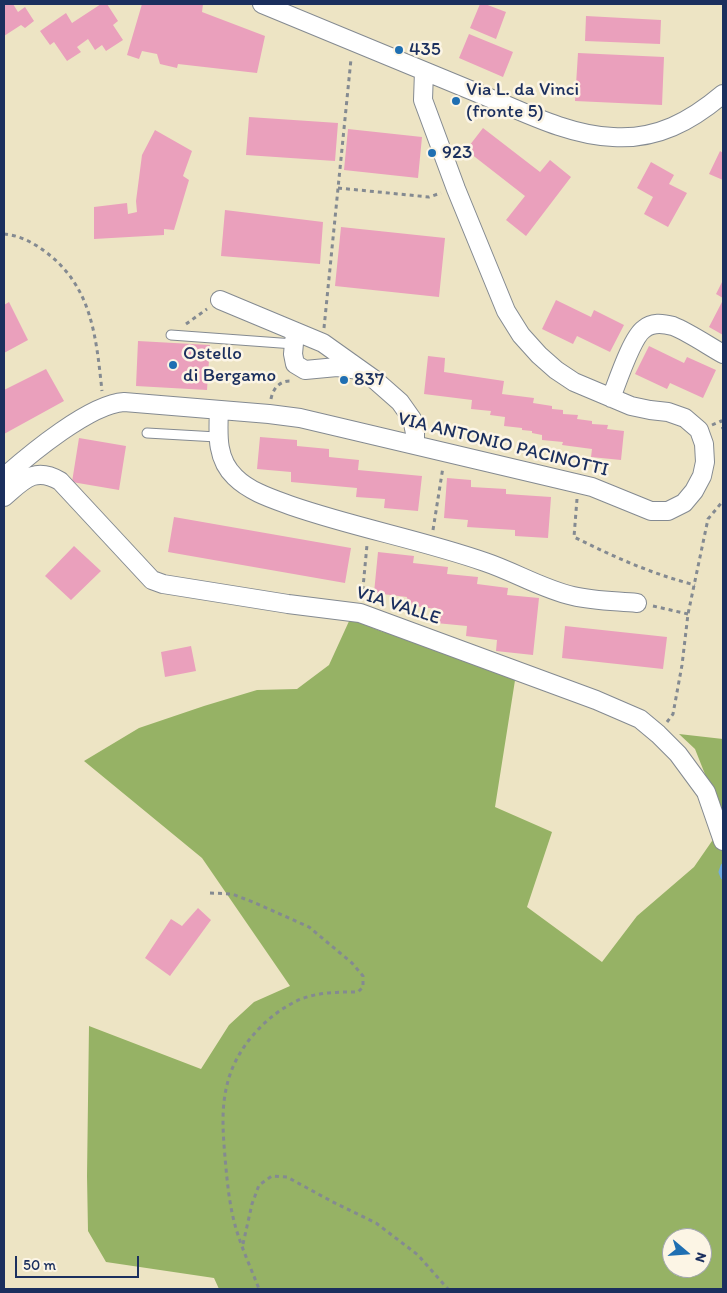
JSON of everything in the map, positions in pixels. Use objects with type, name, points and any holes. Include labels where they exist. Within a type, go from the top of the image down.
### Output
[{"type":"street","points":[[262,4],[571,130],[613,137],[636,136],[669,130],[705,109],[723,94]]},
{"type":"street","name":"VIA ANTONIO PACINOTTI","points":[[104,406],[124,402],[300,418],[578,483],[610,493],[651,511],[668,511],[684,503],[694,491],[702,476],[705,462],[704,444],[699,430],[685,418],[668,412],[632,406],[574,382],[539,355],[521,335],[506,311],[456,189],[423,100],[424,71]]},
{"type":"street","points":[[220,300],[295,338],[323,343],[362,371],[400,402],[412,419],[415,445]]},
{"type":"street","points":[[611,398],[634,342],[642,330],[652,324],[673,326],[723,354]]},
{"type":"street","points":[[295,338],[293,354],[295,364],[305,370],[337,367],[362,371]]},
{"type":"street","points":[[4,477],[34,451],[104,406]]},
{"type":"street","points":[[219,410],[217,438],[220,450],[225,464],[245,486],[331,520],[430,545],[487,562],[548,588],[574,596],[637,603]]},
{"type":"street","name":"VIA VALLE","points":[[4,497],[27,478],[35,474],[51,476],[60,481],[152,580],[164,584],[360,613],[596,700],[640,719],[678,754],[706,792],[723,840]]},
{"type":"lane","points":[[171,334],[295,338]]},
{"type":"lane","points":[[147,433],[217,438]]},
{"type":"path","points":[[323,343],[351,59]]},
{"type":"path","points":[[338,188],[429,197]]},
{"type":"path","points":[[4,234],[10,234],[40,247],[73,279],[88,308],[93,328],[104,406]]},
{"type":"path","points":[[269,414],[272,393],[280,383],[287,380],[294,381]]},
{"type":"path","points":[[723,421],[721,422],[723,429]]},
{"type":"path","points":[[430,545],[445,451]]},
{"type":"path","points":[[578,483],[574,537],[623,561],[663,577],[694,585]]},
{"type":"path","points":[[658,734],[673,714],[682,665],[688,614],[708,519],[723,501]]},
{"type":"path","points":[[360,613],[368,529]]},
{"type":"path","points":[[637,603],[688,614]]},
{"type":"path","points":[[210,892],[232,894],[309,927],[352,963],[363,976],[363,986],[358,992],[320,994],[301,999],[280,1011],[245,1045],[233,1064],[226,1086],[222,1118],[227,1175],[235,1225],[259,1289]]},
{"type":"path","points":[[242,1244],[259,1185],[272,1176],[287,1177],[376,1223],[418,1255],[448,1289]]},
{"type":"green space","points":[[350,619],[383,632],[424,639],[516,674],[495,807],[552,832],[527,907],[602,962],[637,916],[694,867],[721,828],[720,812],[695,749],[679,734],[723,739],[723,1289],[219,1289],[214,1278],[106,1262],[88,1231],[89,1026],[201,1069],[229,1025],[254,1002],[290,986],[202,858],[84,761],[139,728],[204,706],[257,690],[297,689],[329,665]]},
{"type":"building","points":[[4,4],[13,4],[18,12],[25,7],[34,21],[25,28],[21,25],[4,36]]},
{"type":"building","points":[[101,4],[107,4],[118,21],[113,25],[123,40],[106,51],[102,45],[95,50],[88,39],[77,47],[81,52],[67,61],[54,42],[50,45],[40,31],[66,13],[72,23]]},
{"type":"building","points":[[142,4],[203,4],[202,12],[265,36],[257,73],[178,64],[177,68],[160,64],[157,54],[142,51],[139,59],[127,55]]},
{"type":"building","points":[[480,4],[506,12],[496,39],[470,28]]},
{"type":"building","points":[[586,16],[661,20],[660,44],[585,41]]},
{"type":"building","points":[[469,34],[513,52],[503,77],[459,58]]},
{"type":"building","points":[[578,53],[664,57],[662,105],[575,101]]},
{"type":"building","points":[[249,117],[338,123],[335,161],[246,155]]},
{"type":"building","points":[[483,128],[540,172],[550,160],[571,177],[526,236],[506,220],[525,196],[466,150]]},
{"type":"building","points":[[348,129],[422,137],[418,178],[344,170]]},
{"type":"building","points":[[155,130],[192,151],[183,176],[189,180],[174,230],[164,229],[164,235],[94,239],[94,207],[127,203],[128,214],[137,212],[136,201],[142,155]]},
{"type":"building","points":[[720,151],[723,153],[723,180],[709,174]]},
{"type":"building","points":[[651,162],[674,175],[669,184],[687,193],[668,227],[644,214],[653,197],[637,188]]},
{"type":"building","points":[[225,210],[323,222],[320,264],[221,256]]},
{"type":"building","points":[[341,227],[445,238],[439,297],[335,286]]},
{"type":"building","points":[[723,280],[723,298],[716,294]]},
{"type":"building","points":[[556,300],[591,317],[594,310],[624,325],[610,352],[577,336],[573,344],[542,329]]},
{"type":"building","points":[[723,300],[723,335],[709,327]]},
{"type":"building","points":[[9,302],[28,340],[4,353],[4,305]]},
{"type":"building","points":[[138,341],[210,345],[207,390],[136,386]]},
{"type":"building","points":[[649,346],[684,363],[687,357],[716,370],[703,398],[670,383],[667,389],[635,374]]},
{"type":"building","points":[[428,356],[445,358],[444,372],[504,381],[502,394],[534,398],[533,403],[552,406],[552,409],[563,410],[563,414],[578,415],[577,419],[592,421],[592,424],[608,425],[607,429],[624,431],[621,460],[591,457],[592,449],[562,445],[563,442],[542,440],[542,435],[532,433],[532,431],[504,426],[505,417],[490,415],[491,411],[471,409],[472,400],[424,394]]},
{"type":"building","points":[[46,369],[64,401],[4,434],[4,390]]},
{"type":"building","points":[[260,437],[297,440],[297,446],[329,449],[329,457],[359,460],[358,470],[422,476],[418,511],[384,508],[385,499],[356,497],[357,488],[291,482],[291,472],[257,469]]},
{"type":"building","points":[[79,438],[126,446],[119,490],[72,482]]},
{"type":"building","points":[[447,478],[471,480],[471,487],[506,489],[506,494],[551,497],[548,538],[515,536],[515,530],[467,527],[468,520],[444,518]]},
{"type":"building","points":[[174,517],[351,548],[345,583],[168,552]]},
{"type":"building","points":[[74,546],[101,571],[71,600],[45,576]]},
{"type":"building","points":[[378,552],[414,556],[413,563],[448,567],[447,574],[478,577],[477,584],[508,588],[507,595],[539,598],[533,655],[496,651],[497,640],[466,636],[467,626],[436,623],[437,609],[406,605],[407,597],[374,593]]},
{"type":"building","points":[[565,626],[667,637],[663,669],[562,658]]},
{"type":"building","points":[[191,646],[196,671],[165,677],[161,652]]},
{"type":"building","points":[[198,908],[211,920],[170,976],[145,958],[171,919],[182,926]]},
{"type":"waterway","points":[[723,866],[721,872],[723,877]]},
{"type":"place","name":"435","points":[[399,50]]},
{"type":"place","name":"Via L. da Vinci (fronte 5)","points":[[456,101]]},
{"type":"place","name":"923","points":[[432,153]]},
{"type":"place","name":"Ostello di Bergamo","points":[[173,365]]},
{"type":"place","name":"837","points":[[344,380]]}]
